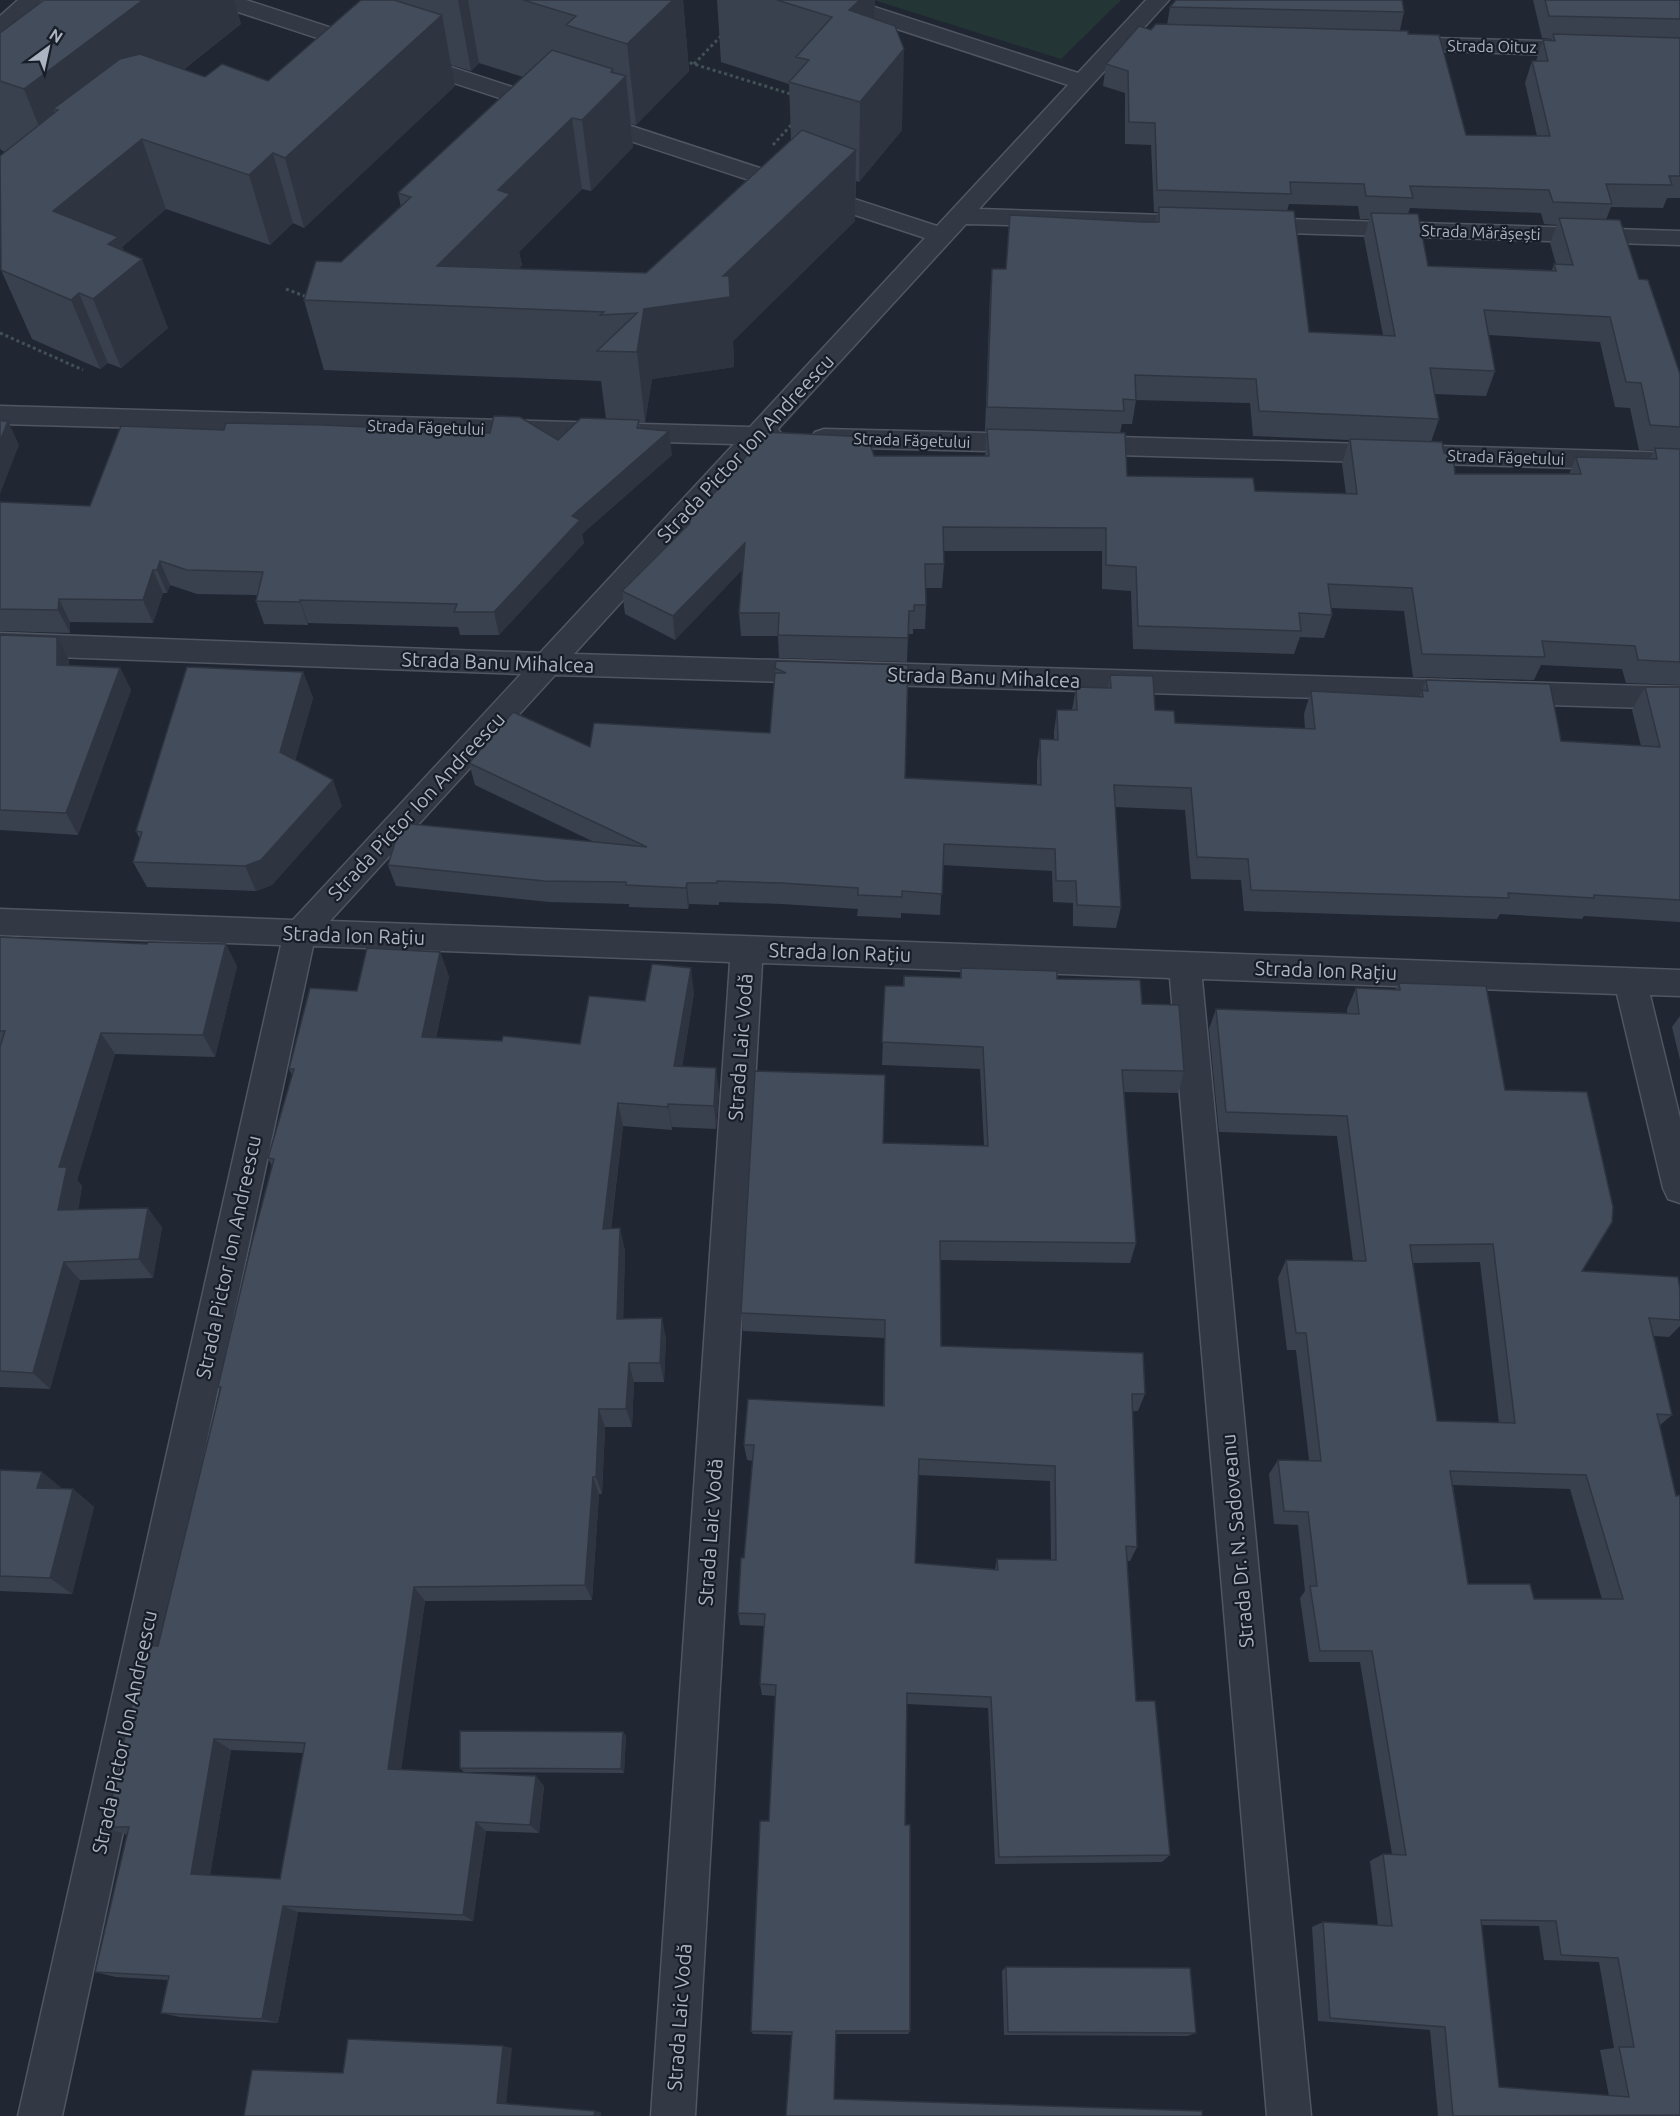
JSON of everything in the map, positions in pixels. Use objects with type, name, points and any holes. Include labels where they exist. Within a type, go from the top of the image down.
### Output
[{"type":"street","points":[[0,27],[31,0]]},
{"type":"street","points":[[225,0],[941,235]]},
{"type":"street","points":[[832,0],[1082,82]]},
{"type":"street","name":"Strada Pictor Ion Andreescu","points":[[40,2116],[300,933],[1082,82],[1136,37],[1158,0]]},
{"type":"street","name":"Strada Oituz","points":[[1372,43],[1609,49]]},
{"type":"street","name":"Strada Mărășești","points":[[959,216],[1680,238]]},
{"type":"street","name":"Strada Făgetului","points":[[0,415],[1680,462]]},
{"type":"street","name":"Strada Banu Mihalcea","points":[[0,644],[1680,698]]},
{"type":"street","name":"Strada Ion Rațiu","points":[[0,922],[1680,983]]},
{"type":"street","name":"Strada Laic Vodă","points":[[673,2116],[747,949]]},
{"type":"street","name":"Strada Dr. N. Sadoveanu","points":[[1185,965],[1289,2116]]},
{"type":"street","points":[[1630,981],[1680,1188]]},
{"type":"path","points":[[694,64],[726,32]]},
{"type":"path","points":[[682,60],[803,98]]},
{"type":"path","points":[[749,172],[799,117]]},
{"type":"path","points":[[286,289],[314,300]]},
{"type":"path","points":[[0,333],[83,370]]},
{"type":"shaded area","points":[[874,0],[1121,0],[1061,59]]},
{"type":"building","points":[[44,0],[143,0],[24,89],[0,81],[0,33]]},
{"type":"building","points":[[361,0],[394,0],[442,15],[285,158],[273,153],[249,175],[142,139],[53,211],[118,237],[108,244],[142,259],[93,299],[79,293],[71,300],[1,270],[0,156],[58,110],[53,109],[120,59],[140,54],[205,77],[222,64],[268,81]]},
{"type":"building","points":[[523,0],[673,0],[627,44],[566,25],[576,16]]},
{"type":"building","points":[[777,0],[860,0],[849,10],[895,26],[904,49],[860,102],[789,82],[809,60],[796,57],[832,17]]},
{"type":"building","points":[[1176,0],[1402,0],[1404,12],[1170,7]]},
{"type":"building","points":[[1545,0],[1680,0],[1680,19],[1549,16]]},
{"type":"building","points":[[1156,24],[1408,31],[1408,34],[1439,35],[1466,135],[1550,136],[1532,61],[1548,61],[1543,40],[1555,41],[1553,34],[1680,38],[1680,176],[1669,176],[1672,185],[1606,184],[1612,204],[1553,202],[1549,190],[1410,186],[1413,198],[1366,196],[1364,184],[1290,182],[1291,194],[1157,190],[1155,123],[1129,122],[1128,71],[1106,64],[1139,26],[1151,30]]},
{"type":"building","points":[[552,50],[613,69],[611,72],[626,76],[582,120],[572,118],[498,190],[510,194],[437,266],[646,273],[802,130],[856,150],[723,276],[729,276],[730,297],[644,309],[637,352],[597,351],[637,313],[600,315],[604,312],[304,300],[316,261],[341,262],[411,197],[398,193]]},
{"type":"building","points":[[1159,207],[1294,211],[1309,332],[1395,336],[1371,213],[1418,214],[1428,266],[1556,271],[1554,264],[1573,265],[1559,218],[1620,220],[1639,279],[1648,280],[1680,374],[1680,427],[1650,425],[1641,383],[1626,382],[1610,317],[1484,310],[1495,371],[1430,368],[1439,419],[1259,411],[1256,379],[1135,375],[1136,400],[1123,399],[1124,411],[987,407],[992,269],[1006,269],[1010,215],[1159,222]]},
{"type":"building","points":[[494,416],[520,417],[558,440],[581,418],[639,420],[637,428],[669,431],[572,516],[580,520],[494,612],[454,612],[457,604],[256,601],[263,572],[187,570],[160,561],[157,570],[153,570],[143,600],[59,599],[58,610],[0,609],[0,502],[90,506],[121,426],[224,430],[226,423],[388,428],[387,432],[490,433]]},
{"type":"building","points":[[0,420],[8,421],[0,441]]},
{"type":"building","points":[[987,429],[1125,433],[1127,476],[1253,478],[1255,491],[1357,494],[1350,439],[1442,442],[1444,453],[1453,454],[1455,474],[1581,474],[1576,457],[1657,459],[1655,448],[1680,449],[1680,662],[1638,660],[1635,646],[1542,641],[1545,657],[1422,654],[1412,588],[1328,584],[1332,615],[1299,613],[1301,631],[1138,626],[1136,567],[1106,565],[1106,528],[943,527],[944,564],[925,564],[926,605],[914,605],[914,611],[909,611],[908,638],[778,635],[779,613],[739,613],[745,543],[673,616],[622,591],[690,523],[687,522],[731,475],[766,432],[868,437],[874,456],[989,456]]},
{"type":"building","points":[[0,635],[57,637],[57,665],[120,668],[66,813],[0,810]]},
{"type":"building","points":[[776,661],[908,665],[905,778],[1041,785],[1040,739],[1058,740],[1057,710],[1077,710],[1076,687],[1111,688],[1110,675],[1153,676],[1155,710],[1174,711],[1175,723],[1315,729],[1311,691],[1423,697],[1422,690],[1428,691],[1426,680],[1550,684],[1561,741],[1660,747],[1645,687],[1680,687],[1680,900],[1594,895],[1594,898],[1508,893],[1509,898],[1251,890],[1248,859],[1197,857],[1191,788],[1114,785],[1121,907],[1077,905],[1076,881],[1056,881],[1055,849],[944,844],[942,894],[902,891],[902,897],[858,895],[858,888],[781,883],[717,881],[717,883],[687,883],[686,888],[626,885],[626,882],[544,881],[388,865],[401,823],[647,847],[469,763],[513,712],[590,747],[594,723],[770,733],[775,673],[786,673],[775,668]]},
{"type":"building","points":[[187,667],[303,672],[280,752],[333,780],[261,860],[245,866],[133,862],[142,832],[136,831]]},
{"type":"building","points":[[0,937],[147,944],[148,942],[226,944],[203,1035],[101,1033],[59,1167],[67,1167],[58,1210],[148,1208],[139,1259],[64,1262],[33,1373],[0,1371],[0,1047],[5,1031],[0,1031]]},
{"type":"building","points":[[367,948],[440,952],[422,1037],[502,1041],[503,1036],[580,1044],[589,996],[645,1001],[652,964],[691,968],[674,1066],[716,1068],[714,1106],[668,1104],[668,1107],[618,1103],[603,1229],[620,1228],[617,1319],[662,1318],[660,1363],[629,1363],[626,1409],[599,1409],[596,1477],[593,1477],[585,1585],[414,1587],[388,1769],[536,1776],[530,1825],[476,1822],[463,1915],[283,1906],[262,2019],[161,2013],[169,1976],[95,1972],[129,1827],[106,1827],[144,1645],[158,1646],[221,1387],[218,1387],[274,1159],[268,1158],[294,1069],[289,1069],[310,988],[357,991]],"holes":[[[214,1739],[305,1743],[280,1879],[191,1874]]]},
{"type":"building","points":[[961,968],[1057,971],[1057,979],[1140,980],[1142,1004],[1179,1005],[1184,1071],[1122,1070],[1136,1243],[940,1241],[941,1346],[1143,1353],[1145,1394],[1132,1394],[1137,1547],[1126,1546],[1136,1701],[1155,1701],[1170,1855],[999,1857],[991,1697],[907,1693],[905,1825],[910,1825],[910,2031],[836,2031],[834,2099],[1202,2111],[1202,2116],[786,2116],[792,2032],[751,2031],[760,1821],[769,1821],[776,1685],[760,1684],[765,1614],[738,1613],[741,1558],[744,1558],[754,1445],[744,1445],[748,1399],[884,1406],[885,1320],[741,1313],[755,1071],[885,1075],[883,1143],[988,1146],[983,1047],[882,1042],[885,986],[904,986],[904,976],[961,978]],"holes":[[[919,1459],[1055,1466],[1056,1560],[997,1559],[998,1570],[915,1563]]]},
{"type":"building","points":[[1399,983],[1486,986],[1505,1090],[1587,1092],[1613,1207],[1612,1222],[1582,1271],[1678,1277],[1680,1320],[1649,1318],[1672,1415],[1657,1414],[1676,1496],[1680,1495],[1680,2115],[1453,2116],[1445,2027],[1330,2018],[1323,1922],[1392,1926],[1383,1854],[1406,1855],[1372,1651],[1320,1651],[1310,1586],[1317,1586],[1308,1512],[1284,1511],[1278,1460],[1321,1461],[1306,1333],[1296,1333],[1286,1260],[1366,1261],[1347,1116],[1226,1112],[1216,1009],[1359,1014],[1356,988],[1400,990]],"holes":[[[1493,1244],[1515,1423],[1437,1421],[1410,1245]],[[1450,1471],[1586,1475],[1623,1599],[1534,1599],[1530,1584],[1468,1584]],[[1481,1920],[1556,1921],[1561,1955],[1618,1958],[1634,2047],[1619,2047],[1629,2097],[1499,2087]]]},
{"type":"building","points":[[0,1470],[42,1472],[37,1488],[73,1489],[50,1578],[0,1576]]},
{"type":"building","points":[[460,1731],[623,1732],[621,1769],[460,1768]]},
{"type":"building","points":[[1006,1967],[1190,1968],[1196,2033],[1008,2032]]},
{"type":"building","points":[[348,2039],[503,2046],[497,2103],[595,2111],[594,2116],[244,2116],[252,2070],[343,2073]]}]
